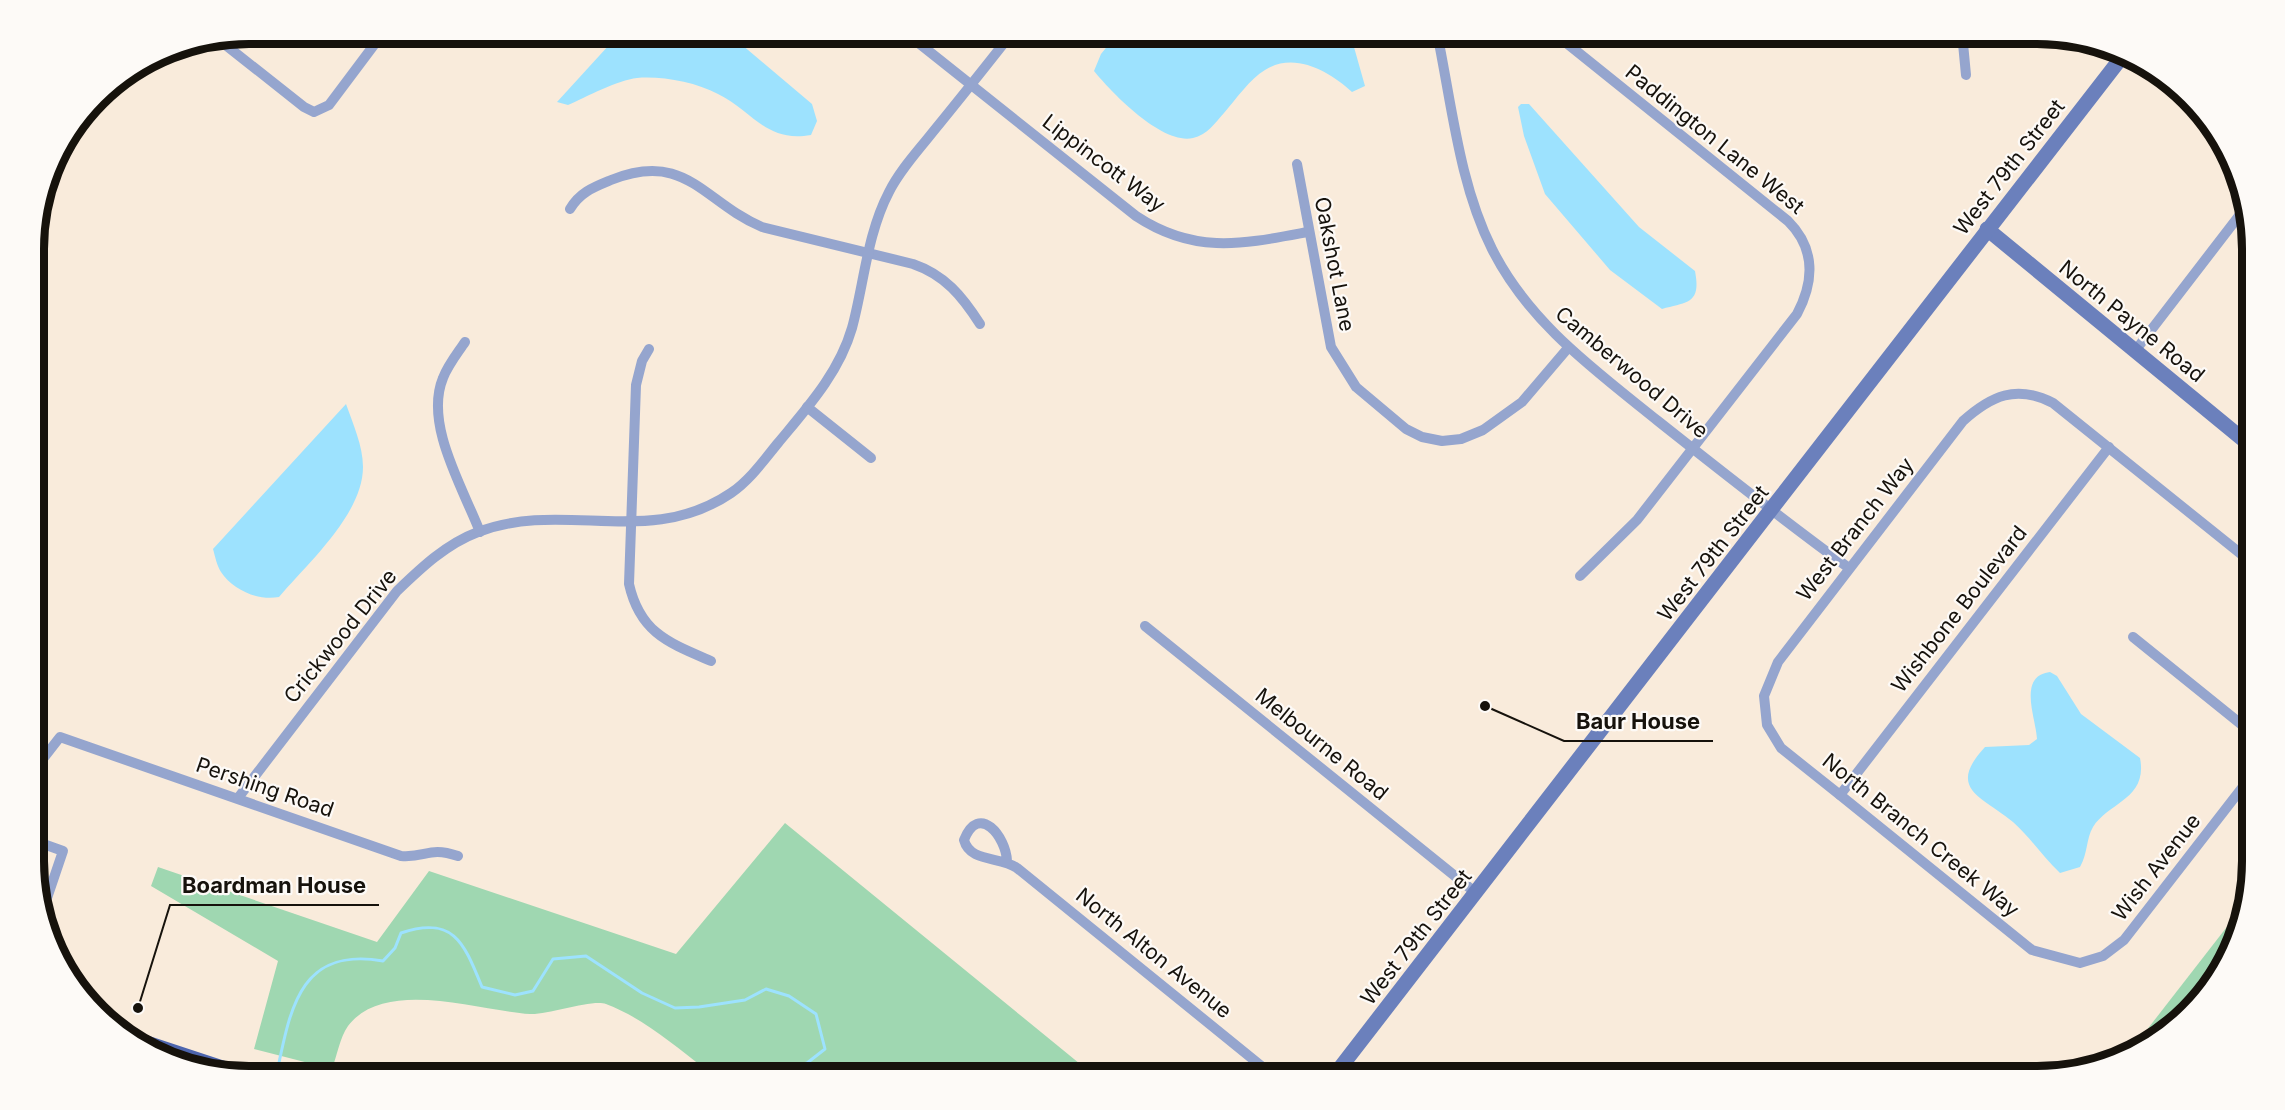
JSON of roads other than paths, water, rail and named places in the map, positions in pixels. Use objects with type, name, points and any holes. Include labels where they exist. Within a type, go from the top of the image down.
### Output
[{"type":"main road","name":"West 79th Street","points":[[1342,1066],[2119,61]]},
{"type":"main road","name":"North Payne Road","points":[[1987,229],[2242,439]]},
{"type":"street","points":[[226,45],[304,107],[314,112],[329,105],[375,44]]},
{"type":"street","name":"Lippincott Way","points":[[920,44],[1136,216],[1163,232],[1194,241],[1227,245],[1308,232]]},
{"type":"street","name":"Crickwood Drive","points":[[238,798],[397,591],[444,550],[480,532],[502,525],[547,519],[661,521],[692,513],[732,492],[753,473],[807,407],[830,376],[843,352],[852,328],[880,212],[897,178],[1003,44]]},
{"type":"street","name":"Camberwood Drive","points":[[1439,44],[1464,168],[1485,234],[1519,294],[1568,348],[1772,512],[1849,568]]},
{"type":"street","name":"Paddington Lane West","points":[[1568,44],[1788,221],[1803,240],[1810,261],[1809,289],[1797,314],[1693,448]]},
{"type":"street","points":[[1963,44],[1966,75]]},
{"type":"street","name":"Oakshot Lane","points":[[1297,164],[1325,325],[1337,360],[1362,393],[1414,434],[1432,440],[1451,441],[1491,426],[1522,402],[1568,348]]},
{"type":"street","points":[[570,209],[580,196],[594,187],[627,174],[659,171],[692,181],[739,216],[762,227],[913,264],[936,274],[960,294],[980,324]]},
{"type":"street","points":[[2135,351],[2239,216]]},
{"type":"street","points":[[465,342],[443,376],[437,409],[442,436],[480,532]]},
{"type":"street","points":[[649,349],[639,369],[636,385],[629,584],[641,616],[652,630],[669,643],[711,661]]},
{"type":"street","name":"West Branch Way","points":[[1764,712],[1766,685],[1778,662],[1963,421],[1985,403],[2009,394],[2036,395],[2053,403],[2109,447]]},
{"type":"street","points":[[807,407],[871,458]]},
{"type":"street","points":[[2109,447],[2242,554]]},
{"type":"street","name":"Wishbone Boulevard","points":[[1839,795],[2109,447]]},
{"type":"street","points":[[1580,576],[1636,520],[1693,448]]},
{"type":"street","name":"Melbourne Road","points":[[1144,626],[1476,893]]},
{"type":"street","points":[[2133,638],[2242,725]]},
{"type":"street","name":"North Branch Creek Way","points":[[1764,712],[1767,724],[1781,748],[1839,795],[2032,950],[2075,963]]},
{"type":"street","name":"Pershing Road","points":[[44,757],[60,737],[401,856],[415,856],[436,850],[458,856]]},
{"type":"street","name":"Wish Avenue","points":[[2075,963],[2103,956],[2124,940],[2242,788]]},
{"type":"street","points":[[44,844],[63,851],[47,899]]},
{"type":"street","name":"North Alton Avenue","points":[[1007,861],[1261,1066]]},
{"type":"water","points":[[610,44],[741,44],[812,104],[817,121],[811,135],[783,134],[761,124],[718,94],[689,83],[668,79],[629,79],[568,105],[557,102]]},
{"type":"water","points":[[1109,44],[1353,44],[1365,86],[1352,92],[1333,77],[1312,66],[1300,63],[1276,65],[1254,79],[1207,131],[1193,138],[1181,138],[1167,134],[1153,126],[1113,92],[1094,71],[1101,54]]},
{"type":"water","points":[[1521,104],[1529,104],[1639,227],[1695,271],[1696,289],[1691,299],[1662,309],[1610,270],[1545,194],[1524,136],[1518,107]]},
{"type":"water","points":[[346,404],[359,443],[363,467],[361,485],[344,520],[279,597],[255,596],[239,589],[221,572],[213,549]]},
{"type":"water","points":[[2050,672],[2057,676],[2081,714],[2140,758],[2141,772],[2133,791],[2108,811],[2093,827],[2080,867],[2060,873],[2013,822],[1973,791],[1968,773],[1985,747],[2029,745],[2037,739],[2031,689],[2034,681],[2040,675]]},
{"type":"waterway","points":[[279,1066],[294,1007],[303,989],[315,974],[332,964],[355,959],[383,961],[395,948],[401,933],[419,928],[433,928],[455,937],[469,957],[482,987],[515,995],[533,991],[553,959],[586,956],[642,993],[675,1008],[745,1000],[766,989],[789,996],[816,1014],[825,1049],[807,1063],[797,1066]]},
{"type":"place","name":"Baur House","points":[[1485,706]]},
{"type":"place","name":"Boardman House","points":[[138,1008]]}]
